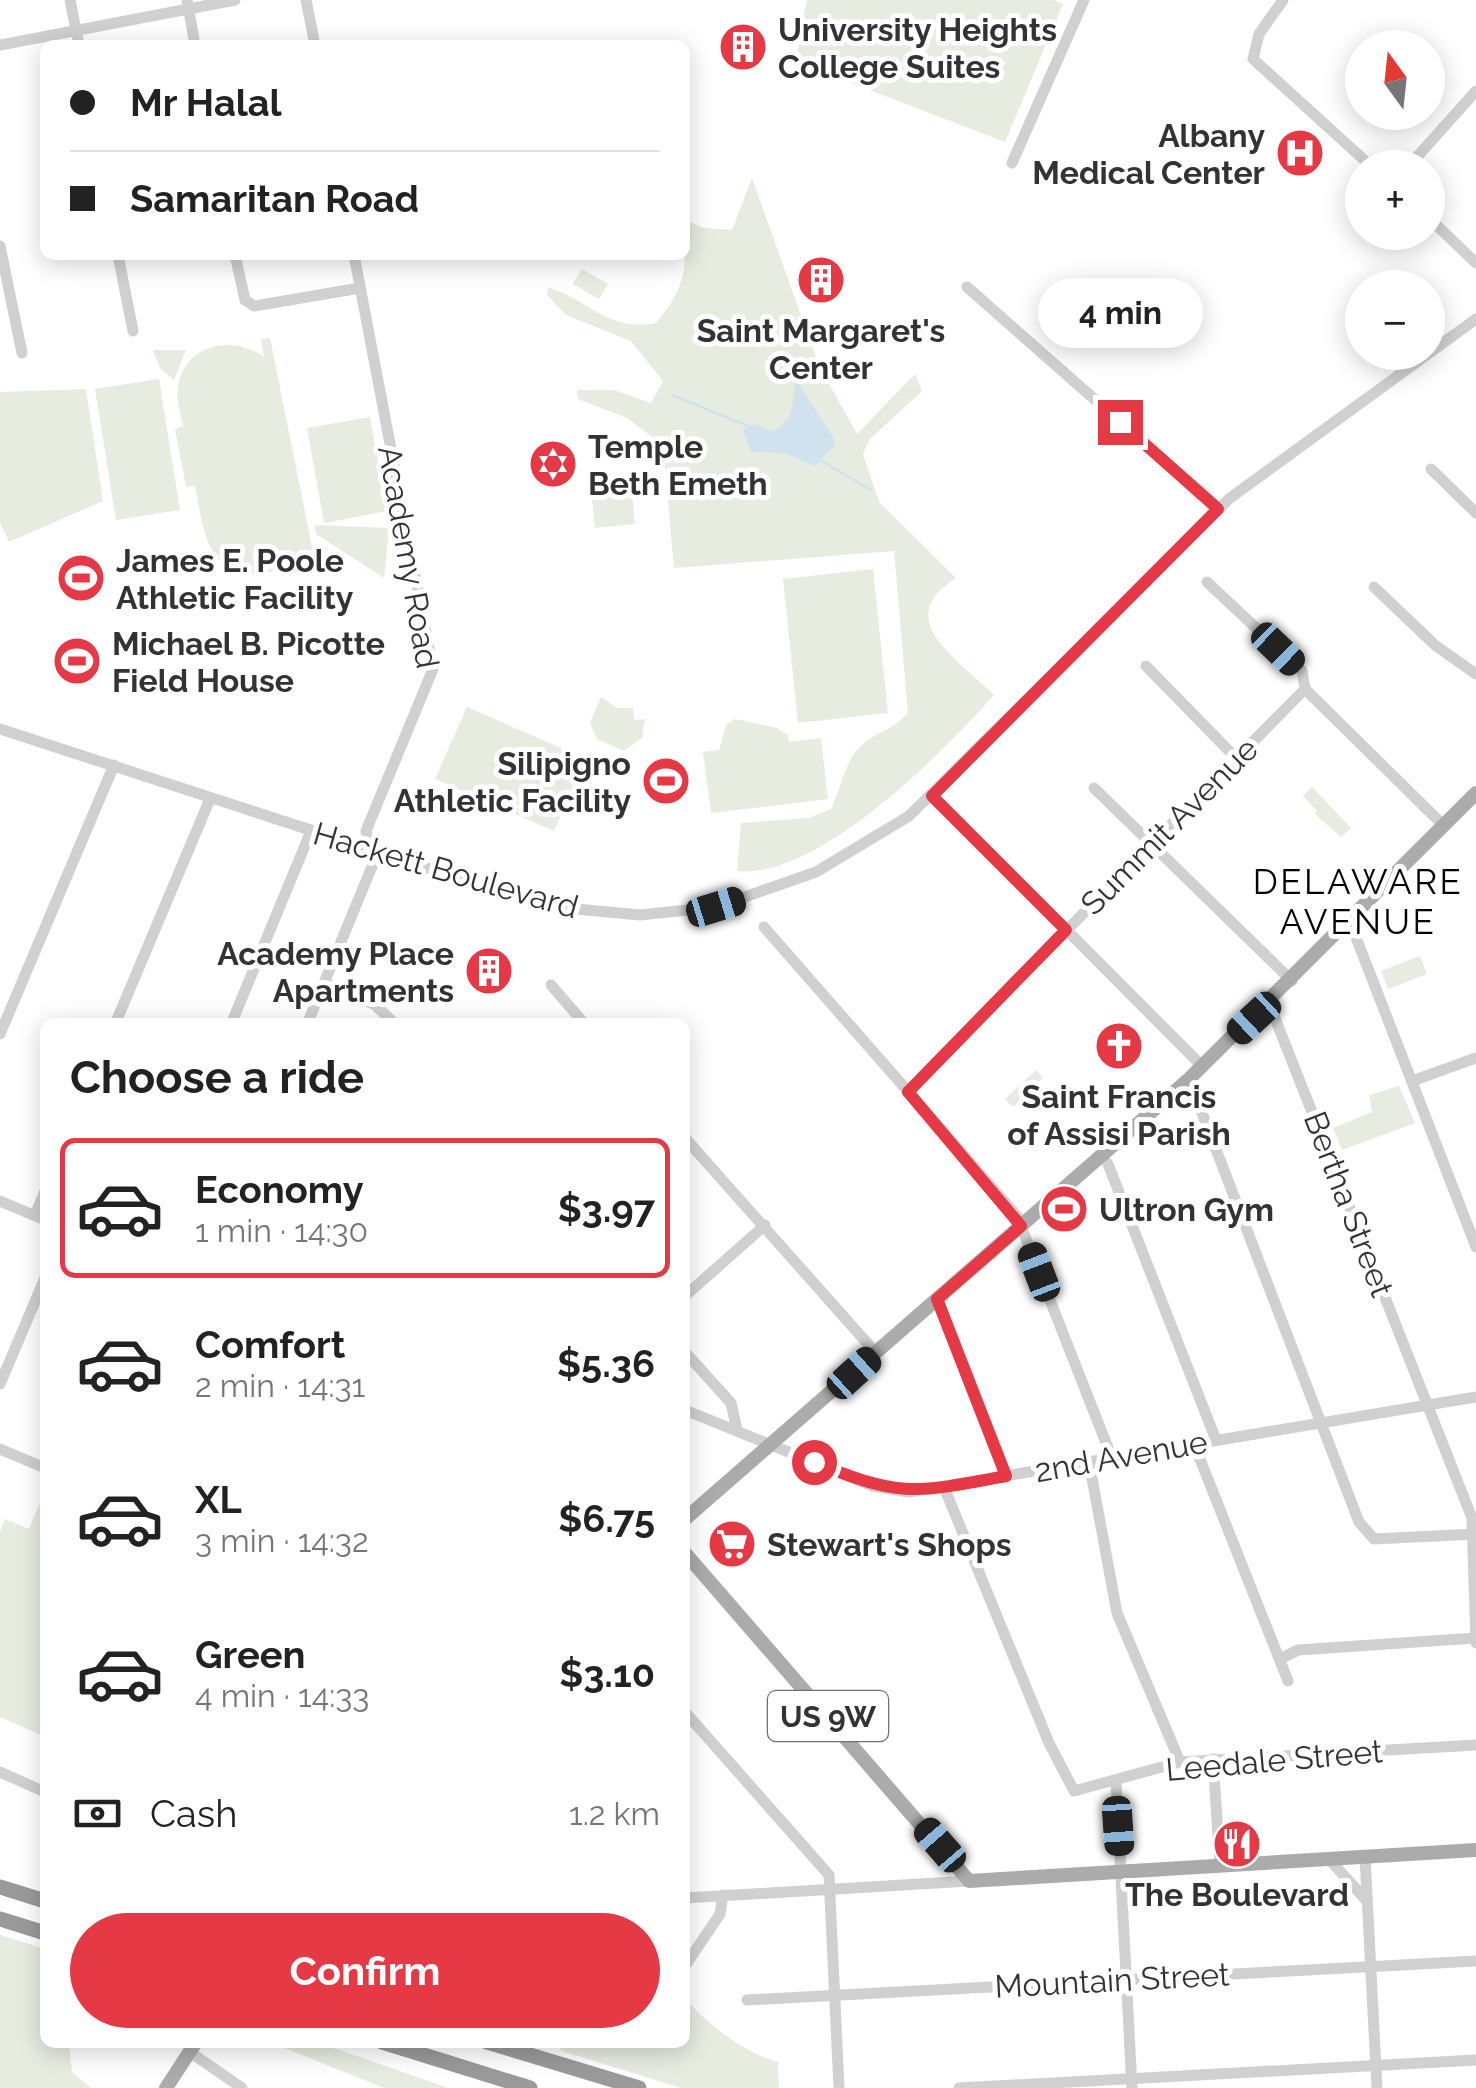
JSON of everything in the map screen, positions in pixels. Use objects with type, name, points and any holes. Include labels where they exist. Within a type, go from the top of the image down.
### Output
[{"type":"highway","points":[[0,1886],[40,1900]]},
{"type":"highway","points":[[0,1919],[40,1932]]},
{"type":"highway","points":[[401,2048],[530,2088]]},
{"type":"highway","points":[[507,2048],[639,2088]]},
{"type":"main road","points":[[690,1516],[1189,1078],[1292,981],[1476,794]]},
{"type":"main road","name":"US 9W","points":[[690,1558],[969,1881]]},
{"type":"main road","points":[[969,1881],[1476,1850]]},
{"type":"main road","points":[[166,2088],[192,2048]]},
{"type":"street","points":[[70,0],[78,40]]},
{"type":"street","points":[[0,45],[188,4],[236,0]]},
{"type":"street","points":[[306,0],[314,40]]},
{"type":"street","points":[[1012,163],[1084,0]]},
{"type":"street","points":[[1284,0],[1259,34],[1252,53],[1259,66],[1353,150]]},
{"type":"street","points":[[188,4],[194,40]]},
{"type":"street","points":[[1424,150],[1476,90]]},
{"type":"street","points":[[1445,234],[1476,263]]},
{"type":"street","points":[[0,246],[22,353]]},
{"type":"street","points":[[119,260],[133,331]]},
{"type":"street","points":[[235,260],[245,300],[254,306],[360,288]]},
{"type":"street","name":"Academy Road","points":[[310,1018],[373,864],[366,831],[433,668],[355,260]]},
{"type":"street","points":[[967,287],[1218,509]]},
{"type":"street","name":"Hackett Boulevard","points":[[0,729],[544,906],[607,914],[671,914],[716,907],[816,872],[862,848],[932,796],[1218,509],[1271,466],[1476,319]]},
{"type":"street","points":[[1431,469],[1476,513]]},
{"type":"street","points":[[1207,582],[1302,672],[1305,689],[1444,826]]},
{"type":"street","points":[[1374,587],[1436,646],[1476,674]]},
{"type":"street","points":[[1146,666],[1236,758]]},
{"type":"street","name":"Summit Avenue","points":[[908,1092],[1305,689]]},
{"type":"street","points":[[0,1034],[114,765]]},
{"type":"street","points":[[1094,788],[1292,981]]},
{"type":"street","points":[[932,796],[1202,1066]]},
{"type":"street","points":[[118,1018],[210,798]]},
{"type":"street","points":[[234,1018],[311,831]]},
{"type":"street","points":[[1350,922],[1476,1247]]},
{"type":"street","points":[[764,927],[1021,1226],[1112,1458]]},
{"type":"street","points":[[326,982],[375,1005],[390,1018]]},
{"type":"street","points":[[552,985],[580,1018]]},
{"type":"street","name":"Bertha Street","points":[[1269,1003],[1472,1518],[1476,1640]]},
{"type":"street","points":[[1412,1081],[1476,1058]]},
{"type":"street","points":[[1189,1078],[1359,1522],[1370,1536],[1473,1534]]},
{"type":"street","points":[[690,1143],[876,1353]]},
{"type":"street","points":[[1101,1156],[1108,1164],[1216,1440]]},
{"type":"street","points":[[0,1201],[40,1218]]},
{"type":"street","points":[[690,1292],[765,1225]]},
{"type":"street","points":[[0,1384],[40,1290]]},
{"type":"street","points":[[937,1299],[1006,1476]]},
{"type":"street","points":[[690,1358],[731,1403],[737,1430]]},
{"type":"street","name":"2nd Avenue","points":[[690,1412],[872,1486],[909,1492],[1476,1397]]},
{"type":"street","points":[[1194,1444],[1288,1681]]},
{"type":"street","points":[[0,1449],[40,1466]]},
{"type":"street","points":[[1089,1462],[1117,1613],[1180,1762]]},
{"type":"street","name":"Leedale Street","points":[[944,1487],[1049,1743],[1074,1792],[1180,1762],[1476,1745]]},
{"type":"street","points":[[1280,1659],[1298,1650],[1476,1640]]},
{"type":"street","points":[[690,1718],[829,1875],[839,2088]]},
{"type":"street","points":[[1214,1759],[1220,1865]]},
{"type":"street","points":[[0,1772],[40,1790]]},
{"type":"street","points":[[1116,1782],[1132,2083]]},
{"type":"street","points":[[1365,1857],[1377,2088]]},
{"type":"street","points":[[1330,1859],[1366,1900]]},
{"type":"street","points":[[690,1898],[969,1881]]},
{"type":"street","points":[[690,1959],[720,1914],[723,1896]]},
{"type":"street","name":"Mountain Street","points":[[747,2000],[1476,1961]]},
{"type":"street","points":[[194,2048],[242,2088]]},
{"type":"street","points":[[959,2088],[1132,2083],[1476,2060]]},
{"type":"street","points":[[1232,2074],[1233,2088]]},
{"type":"shaded area","points":[[807,0],[1053,0],[1063,4],[1005,142],[794,61]]},
{"type":"shaded area","points":[[752,178],[819,366],[857,434],[915,374],[922,391],[869,440],[863,454],[879,502],[956,578],[937,593],[929,609],[930,624],[937,638],[994,695],[911,778],[841,834],[804,855],[769,868],[737,871],[741,823],[809,818],[831,809],[857,750],[908,712],[894,551],[674,568],[663,445],[627,418],[578,399],[577,390],[614,390],[651,403],[663,381],[631,341],[566,315],[547,295],[548,287],[624,323],[656,323],[680,286],[684,260],[690,260],[690,222],[704,228],[732,230]]},
{"type":"shaded area","points":[[582,269],[608,284],[599,299],[573,284]]},
{"type":"shaded area","points":[[270,338],[315,562],[305,564],[301,549],[280,568],[244,573],[219,560],[205,534],[195,486],[186,487],[175,429],[183,426],[178,387],[182,372],[200,353],[225,345],[252,350],[264,357],[261,339]]},
{"type":"shaded area","points":[[153,350],[186,350],[174,380],[160,368]]},
{"type":"shaded area","points":[[159,379],[180,510],[116,520],[95,389]]},
{"type":"shaded area","points":[[86,389],[103,501],[9,542],[0,522],[0,392]]},
{"type":"shaded area","points":[[370,417],[387,511],[324,523],[307,428]]},
{"type":"shaded area","points":[[632,494],[635,524],[595,528],[592,498]]},
{"type":"shaded area","points":[[315,525],[389,528],[384,578],[316,534]]},
{"type":"shaded area","points":[[873,569],[888,713],[798,723],[783,579]]},
{"type":"shaded area","points":[[601,697],[617,708],[633,708],[634,720],[645,719],[642,738],[624,751],[597,739],[590,723]]},
{"type":"shaded area","points":[[467,707],[586,759],[554,831],[435,779]]},
{"type":"shaded area","points":[[735,719],[777,728],[788,735],[789,742],[821,738],[828,799],[711,813],[703,752],[719,750],[726,725]]},
{"type":"shaded area","points":[[1312,787],[1351,828],[1341,837],[1315,814],[1317,811],[1303,796]]},
{"type":"shaded area","points":[[1420,956],[1427,974],[1388,989],[1381,971]]},
{"type":"shaded area","points":[[1036,1070],[1043,1078],[1013,1107],[1005,1099]]},
{"type":"shaded area","points":[[1399,1086],[1415,1123],[1342,1150],[1333,1128],[1372,1112],[1369,1095]]},
{"type":"shaded area","points":[[40,1503],[40,1735],[0,1717],[0,1532],[5,1519],[29,1529]]},
{"type":"shaded area","points":[[0,1935],[40,1947],[40,2048],[70,2048],[72,2072],[91,2088],[0,2088]]},
{"type":"shaded area","points":[[690,2003],[727,2036],[778,2062],[779,2088],[681,2088],[560,2048],[690,2048]]},
{"type":"shaded area","points":[[284,2048],[333,2048],[449,2088],[384,2088]]},
{"type":"water","points":[[795,379],[834,439],[835,445],[815,466],[784,453],[751,452],[743,430],[754,424],[773,431],[780,427],[792,409]]},
{"type":"waterway","points":[[672,395],[748,426]]},
{"type":"waterway","points":[[820,460],[871,490]]},
{"type":"place","name":"University Heights College Suites","points":[[743,47]]},
{"type":"place","name":"Albany Medical Center","points":[[1300,153]]},
{"type":"place","name":"Saint Margaret's Center","points":[[821,280]]},
{"type":"place","name":"Temple Beth Emeth","points":[[553,464]]},
{"type":"place","name":"James E. Poole Athletic Facility","points":[[81,578]]},
{"type":"place","name":"Michael B. Picotte Field House","points":[[77,661]]},
{"type":"place","name":"Silipigno Athletic Facility","points":[[666,781]]},
{"type":"place","name":"Academy Place Apartments","points":[[489,971]]},
{"type":"place","name":"Saint Francis of Assisi Parish","points":[[1119,1046]]},
{"type":"place","name":"Ultron Gym","points":[[1064,1209]]},
{"type":"place","name":"Stewart's Shops","points":[[732,1544]]},
{"type":"place","name":"The Boulevard","points":[[1237,1844]]},
{"type":"district","name":"DELAWARE AVENUE","points":[[1358,901]]},
{"type":"route","points":[[814,1462],[872,1486],[909,1492],[1006,1476],[937,1299],[1021,1226],[1017,1216],[908,1092],[1066,930],[932,796],[1218,509],[1120,422]]}]
